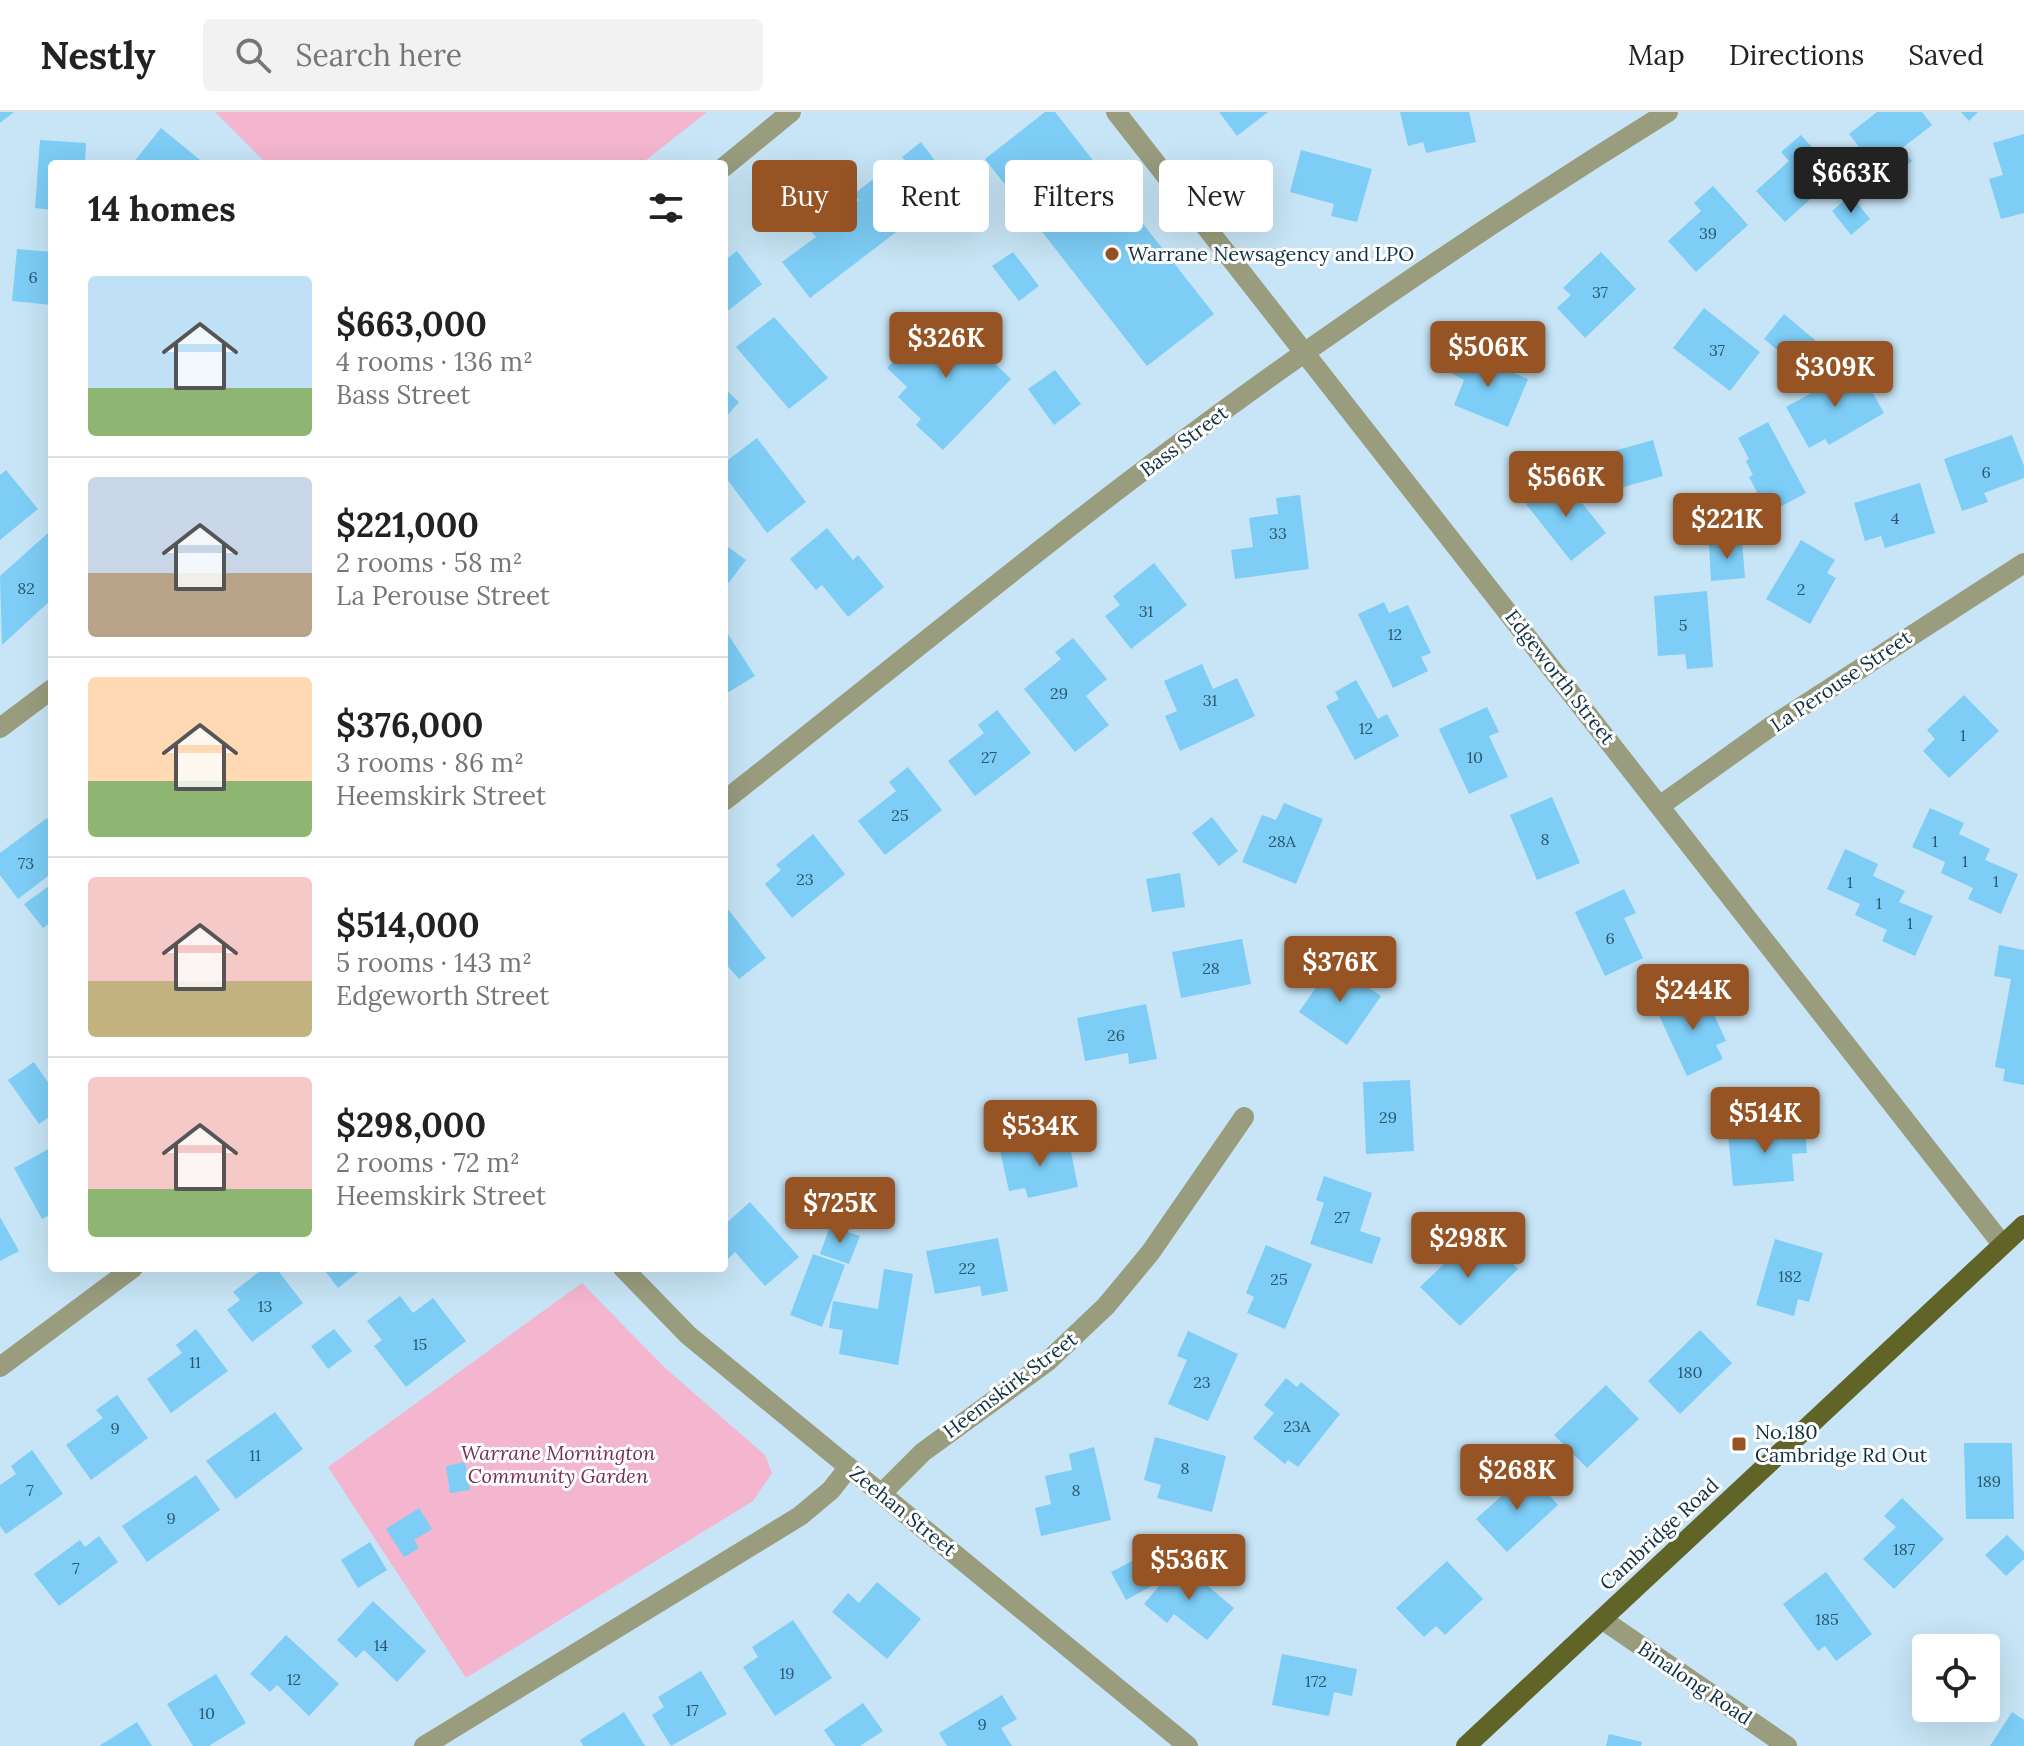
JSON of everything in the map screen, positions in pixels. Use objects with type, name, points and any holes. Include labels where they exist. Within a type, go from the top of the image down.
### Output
[{"type":"main road","name":"Cambridge Road","points":[[1466,1746],[2024,1225]]},
{"type":"street","points":[[728,164],[791,112]]},
{"type":"street","name":"Edgeworth Street","points":[[1116,112],[2002,1244]]},
{"type":"street","name":"Bass Street","points":[[728,798],[1124,486],[1303,353],[1558,180],[1668,112]]},
{"type":"street","name":"La Perouse Street","points":[[1661,805],[1770,727],[2024,563]]},
{"type":"street","points":[[0,728],[48,692]]},
{"type":"street","name":"Heemskirk Street","points":[[882,1493],[923,1452],[1047,1362],[1106,1306],[1150,1253],[1244,1117]]},
{"type":"street","points":[[0,1367],[128,1272]]},
{"type":"street","name":"Zeehan Street","points":[[627,1272],[688,1335],[1188,1746]]},
{"type":"street","points":[[424,1746],[800,1516],[831,1490],[849,1467]]},
{"type":"street","name":"Binalong Road","points":[[1603,1620],[1787,1746]]},
{"type":"green space","points":[[215,112],[707,112],[646,160],[263,160]]},
{"type":"green space","name":"Warrane Mornington Community Garden","points":[[582,1283],[664,1367],[765,1455],[772,1473],[753,1501],[466,1678],[328,1467]]},
{"type":"building","points":[[0,112],[14,112],[0,123]]},
{"type":"building","points":[[1045,112],[1055,112],[1093,160],[1005,160],[1005,185],[989,160],[985,159]]},
{"type":"building","points":[[1219,112],[1268,112],[1237,136]]},
{"type":"building","points":[[1400,112],[1469,112],[1476,142],[1426,153],[1423,142],[1408,146]]},
{"type":"building","points":[[1877,112],[1922,112],[1932,125],[1901,149],[1912,161],[1886,181],[1849,134]]},
{"type":"building","points":[[1961,112],[1978,112],[1969,121]]},
{"type":"building","points":[[161,128],[200,160],[135,160]]},
{"type":"building","points":[[2024,134],[2024,213],[2001,219],[1989,179],[2003,175],[1993,143]]},
{"type":"building","points":[[1801,135],[1837,175],[1785,222],[1756,191],[1789,161],[1781,152]]},
{"type":"building","points":[[40,140],[86,143],[85,160],[48,160],[48,210],[35,208]]},
{"type":"building","points":[[921,142],[935,160],[904,160],[902,157]]},
{"type":"building","points":[[1301,150],[1372,169],[1357,222],[1331,216],[1334,204],[1290,192]]},
{"type":"building","points":[[872,180],[873,232],[896,232],[810,298],[782,262],[816,237],[812,232],[857,232],[857,192]]},
{"type":"building","points":[[1713,186],[1748,225],[1696,272],[1668,241],[1701,211],[1694,203]]},
{"type":"building","points":[[1851,195],[1870,219],[1851,235],[1832,211]]},
{"type":"building","points":[[1143,224],[1214,314],[1147,366],[1042,232],[1143,232]]},
{"type":"building","points":[[17,249],[48,252],[48,305],[12,301]]},
{"type":"building","points":[[737,251],[762,284],[728,311],[728,258]]},
{"type":"building","points":[[1013,252],[1039,286],[1019,301],[992,266]]},
{"type":"building","points":[[1601,252],[1636,289],[1585,338],[1557,308],[1571,295],[1563,288]]},
{"type":"building","points":[[1704,308],[1760,352],[1730,391],[1673,348]]},
{"type":"building","points":[[941,312],[1011,379],[943,450],[916,425],[921,419],[898,397],[907,387],[887,368]]},
{"type":"building","points":[[1784,314],[1815,340],[1795,364],[1764,339]]},
{"type":"building","points":[[774,317],[828,378],[789,409],[736,347]]},
{"type":"building","points":[[1461,350],[1528,379],[1508,427],[1454,405],[1464,380],[1451,373]]},
{"type":"building","points":[[1858,367],[1884,413],[1829,445],[1825,439],[1809,448],[1786,407]]},
{"type":"building","points":[[1055,370],[1081,404],[1054,425],[1028,389]]},
{"type":"building","points":[[728,392],[739,402],[728,414]]},
{"type":"building","points":[[1768,422],[1806,493],[1763,516],[1751,495],[1757,492],[1749,477],[1753,475],[1746,461],[1749,459],[1738,438]]},
{"type":"building","points":[[2012,435],[2024,466],[2024,478],[1984,493],[1988,502],[1962,511],[1944,459]]},
{"type":"building","points":[[757,438],[806,502],[767,533],[728,480],[728,460]]},
{"type":"building","points":[[1653,440],[1663,476],[1620,488],[1610,452]]},
{"type":"building","points":[[6,470],[38,509],[0,540],[0,475]]},
{"type":"building","points":[[1561,477],[1606,533],[1571,561],[1526,504]]},
{"type":"building","points":[[1920,483],[1935,533],[1885,548],[1881,536],[1865,541],[1854,503]]},
{"type":"building","points":[[1300,495],[1309,569],[1235,579],[1231,550],[1253,547],[1249,518],[1278,514],[1276,498]]},
{"type":"building","points":[[827,528],[853,560],[858,555],[884,587],[848,617],[822,585],[816,590],[790,559]]},
{"type":"building","points":[[48,533],[48,603],[2,645],[0,576]]},
{"type":"building","points":[[1742,540],[1745,578],[1711,581],[1709,543]]},
{"type":"building","points":[[1801,540],[1835,560],[1827,573],[1836,578],[1810,624],[1766,599]]},
{"type":"building","points":[[728,547],[746,560],[728,584]]},
{"type":"building","points":[[1154,563],[1187,605],[1131,649],[1105,616],[1120,605],[1113,596]]},
{"type":"building","points":[[1707,591],[1713,667],[1687,669],[1685,654],[1658,656],[1654,596]]},
{"type":"building","points":[[1384,602],[1389,613],[1408,605],[1431,653],[1421,657],[1428,671],[1393,688],[1358,614]]},
{"type":"building","points":[[728,634],[755,676],[728,693]]},
{"type":"building","points":[[1073,638],[1107,679],[1086,696],[1109,725],[1075,752],[1024,689],[1061,659],[1055,652]]},
{"type":"building","points":[[1202,664],[1213,689],[1237,678],[1255,716],[1180,751],[1165,716],[1177,711],[1164,681]]},
{"type":"building","points":[[1356,680],[1378,719],[1387,714],[1399,736],[1355,760],[1326,706],[1339,699],[1335,692]]},
{"type":"building","points":[[1964,695],[1999,731],[1949,778],[1923,751],[1935,739],[1927,730]]},
{"type":"building","points":[[1487,707],[1499,732],[1489,736],[1508,777],[1469,794],[1439,729]]},
{"type":"building","points":[[997,710],[1031,753],[975,796],[948,761],[984,733],[978,725]]},
{"type":"building","points":[[908,767],[942,810],[885,855],[858,821],[896,791],[889,782]]},
{"type":"building","points":[[1552,797],[1580,863],[1537,880],[1510,815]]},
{"type":"building","points":[[1284,803],[1323,819],[1296,884],[1242,862],[1262,815],[1276,820]]},
{"type":"building","points":[[1930,808],[1964,823],[1959,834],[1990,849],[1985,860],[2018,874],[2001,914],[1968,899],[1973,888],[1941,873],[1945,862],[1912,847]]},
{"type":"building","points":[[1212,817],[1238,851],[1219,866],[1192,833]]},
{"type":"building","points":[[48,819],[48,876],[18,899],[0,875],[0,853]]},
{"type":"building","points":[[813,834],[845,874],[792,918],[765,884],[781,870],[776,865]]},
{"type":"building","points":[[1845,849],[1878,864],[1873,876],[1905,891],[1899,902],[1933,916],[1915,956],[1882,941],[1887,930],[1855,915],[1860,904],[1827,889]]},
{"type":"building","points":[[1180,873],[1185,907],[1152,912],[1146,879]]},
{"type":"building","points":[[48,887],[48,925],[43,928],[24,904]]},
{"type":"building","points":[[1624,889],[1636,913],[1624,918],[1643,958],[1605,976],[1575,912]]},
{"type":"building","points":[[728,909],[766,958],[739,979],[728,967]]},
{"type":"building","points":[[1242,939],[1251,984],[1181,998],[1172,952]]},
{"type":"building","points":[[1999,945],[2024,950],[2024,1085],[2003,1081],[2005,1069],[1995,1067],[2011,979],[1994,976]]},
{"type":"building","points":[[1333,963],[1381,996],[1347,1045],[1299,1012]]},
{"type":"building","points":[[1703,990],[1726,1041],[1716,1045],[1723,1059],[1687,1076],[1657,1011]]},
{"type":"building","points":[[1146,1004],[1157,1059],[1129,1064],[1128,1053],[1085,1061],[1077,1018]]},
{"type":"building","points":[[34,1062],[48,1082],[48,1118],[39,1124],[8,1080]]},
{"type":"building","points":[[1410,1080],[1414,1151],[1366,1154],[1363,1082]]},
{"type":"building","points":[[1805,1127],[1807,1153],[1792,1154],[1794,1181],[1733,1186],[1728,1134]]},
{"type":"building","points":[[1068,1137],[1078,1187],[1028,1198],[1025,1188],[1009,1191],[1000,1151]]},
{"type":"building","points":[[48,1149],[48,1216],[42,1219],[14,1168]]},
{"type":"building","points":[[1324,1176],[1372,1193],[1360,1231],[1381,1238],[1372,1264],[1310,1244],[1324,1203],[1316,1200]]},
{"type":"building","points":[[750,1202],[799,1257],[765,1286],[735,1252],[728,1259],[728,1221]]},
{"type":"building","points":[[0,1217],[19,1251],[0,1261]]},
{"type":"building","points":[[830,1226],[860,1236],[849,1264],[820,1254]]},
{"type":"building","points":[[998,1238],[1008,1291],[982,1296],[980,1286],[935,1294],[926,1251]]},
{"type":"building","points":[[1471,1238],[1489,1256],[1497,1248],[1518,1269],[1460,1326],[1420,1287]]},
{"type":"building","points":[[1775,1239],[1823,1253],[1809,1302],[1798,1299],[1794,1316],[1756,1305]]},
{"type":"building","points":[[1266,1245],[1312,1264],[1285,1329],[1247,1313],[1254,1297],[1246,1293]]},
{"type":"building","points":[[813,1254],[845,1265],[822,1327],[790,1315]]},
{"type":"building","points":[[884,1269],[913,1274],[898,1365],[839,1354],[843,1330],[829,1328],[833,1301],[878,1309]]},
{"type":"building","points":[[259,1272],[279,1272],[303,1303],[252,1342],[227,1310],[240,1300],[233,1292]]},
{"type":"building","points":[[326,1272],[358,1272],[338,1288]]},
{"type":"building","points":[[400,1296],[413,1313],[433,1298],[466,1341],[406,1387],[374,1346],[382,1340],[367,1321]]},
{"type":"building","points":[[196,1329],[228,1371],[171,1413],[147,1379],[182,1353],[176,1345]]},
{"type":"building","points":[[334,1329],[352,1351],[328,1369],[311,1346]]},
{"type":"building","points":[[1700,1330],[1732,1363],[1680,1414],[1648,1381]]},
{"type":"building","points":[[1188,1331],[1238,1354],[1208,1421],[1168,1404],[1187,1360],[1177,1356]]},
{"type":"building","points":[[1286,1378],[1297,1387],[1301,1382],[1340,1414],[1298,1467],[1288,1460],[1285,1464],[1253,1438],[1274,1413],[1264,1405]]},
{"type":"building","points":[[1606,1385],[1639,1419],[1587,1468],[1554,1435]]},
{"type":"building","points":[[117,1395],[148,1438],[91,1480],[66,1445],[103,1418],[96,1410]]},
{"type":"building","points":[[275,1412],[303,1449],[236,1499],[206,1461]]},
{"type":"building","points":[[1155,1437],[1226,1456],[1212,1512],[1157,1498],[1161,1485],[1144,1480]]},
{"type":"building","points":[[1964,1443],[2012,1443],[2014,1519],[1966,1519]]},
{"type":"building","points":[[1094,1447],[1111,1520],[1041,1536],[1035,1508],[1051,1504],[1045,1476],[1072,1470],[1069,1454]]},
{"type":"building","points":[[32,1450],[63,1494],[6,1534],[0,1526],[0,1485],[16,1474],[11,1466]]},
{"type":"building","points":[[465,1462],[470,1490],[450,1493],[446,1466]]},
{"type":"building","points":[[1528,1472],[1558,1505],[1507,1552],[1476,1519]]},
{"type":"building","points":[[196,1475],[220,1510],[147,1562],[122,1526]]},
{"type":"building","points":[[1902,1498],[1944,1539],[1894,1589],[1863,1559],[1896,1527],[1884,1516]]},
{"type":"building","points":[[419,1508],[432,1529],[414,1540],[419,1548],[404,1557],[386,1529]]},
{"type":"building","points":[[2007,1535],[2024,1552],[2024,1559],[2006,1576],[1985,1555]]},
{"type":"building","points":[[99,1536],[118,1562],[59,1606],[34,1574],[80,1540],[85,1547]]},
{"type":"building","points":[[370,1542],[387,1570],[358,1588],[341,1560]]},
{"type":"building","points":[[1140,1557],[1155,1584],[1126,1600],[1111,1572]]},
{"type":"building","points":[[1447,1561],[1483,1599],[1445,1635],[1436,1626],[1424,1637],[1396,1608]]},
{"type":"building","points":[[1179,1562],[1234,1608],[1207,1640],[1174,1614],[1167,1623],[1144,1604]]},
{"type":"building","points":[[1826,1572],[1872,1634],[1836,1661],[1825,1646],[1818,1651],[1783,1604]]},
{"type":"building","points":[[877,1582],[921,1619],[887,1659],[832,1612],[848,1593],[859,1603]]},
{"type":"building","points":[[373,1601],[426,1651],[397,1682],[364,1650],[356,1658],[337,1640]]},
{"type":"building","points":[[793,1620],[832,1678],[775,1716],[743,1667],[758,1657],[752,1647]]},
{"type":"building","points":[[286,1635],[339,1684],[309,1716],[277,1685],[270,1692],[250,1674]]},
{"type":"building","points":[[1282,1654],[1357,1669],[1352,1696],[1334,1692],[1329,1716],[1272,1705]]},
{"type":"building","points":[[701,1671],[727,1714],[671,1746],[652,1715],[664,1707],[658,1697]]},
{"type":"building","points":[[216,1674],[246,1723],[209,1746],[193,1746],[167,1704]]},
{"type":"building","points":[[1002,1695],[1017,1719],[1001,1728],[1012,1746],[947,1746],[939,1733]]},
{"type":"building","points":[[863,1703],[883,1731],[860,1746],[835,1746],[824,1730]]},
{"type":"building","points":[[624,1712],[645,1746],[583,1746],[580,1740]]},
{"type":"building","points":[[2012,1712],[2024,1720],[2024,1746],[1990,1746]]},
{"type":"building","points":[[137,1722],[152,1746],[99,1746]]},
{"type":"building","points":[[1609,1734],[1642,1742],[1641,1746],[1606,1746]]},
{"type":"place","name":"Warrane Newsagency and LPO","points":[[1112,254]]},
{"type":"place","name":"No.180 Cambridge Rd Out","points":[[1739,1444]]}]
